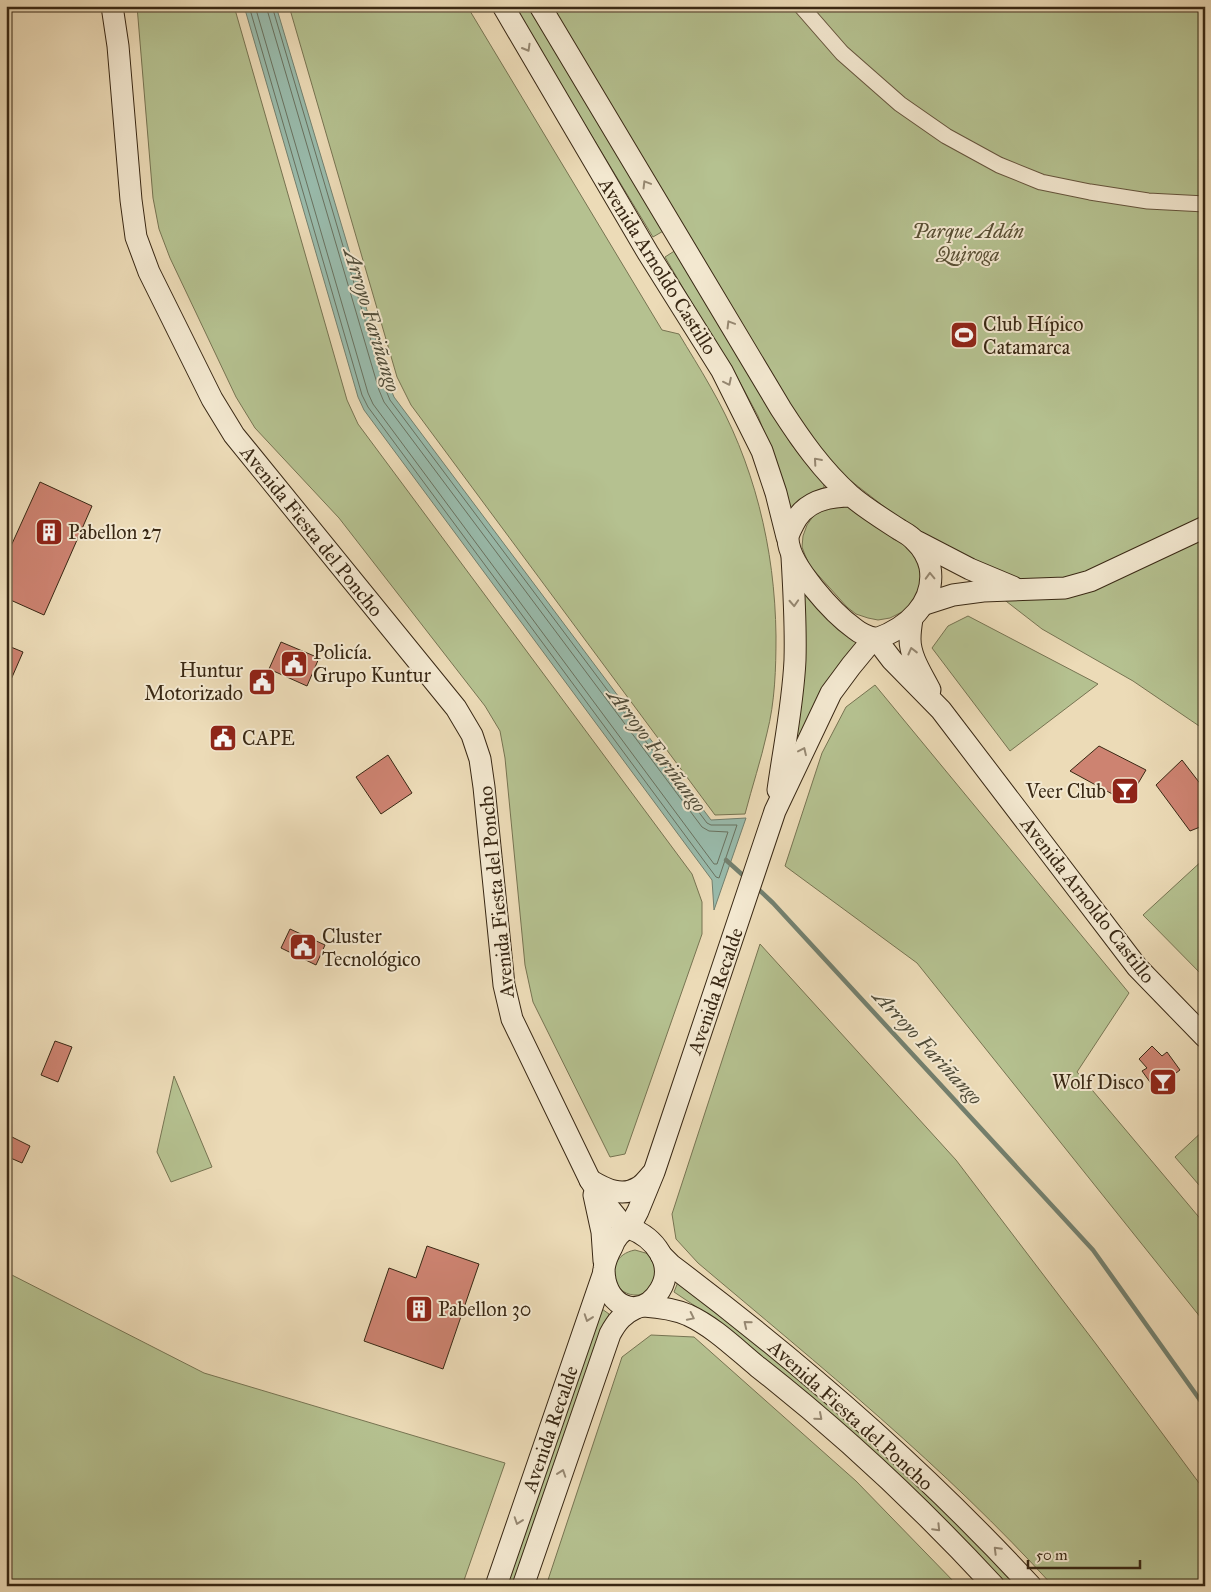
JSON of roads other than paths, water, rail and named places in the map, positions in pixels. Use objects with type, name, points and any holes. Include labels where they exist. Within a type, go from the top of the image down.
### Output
[{"type":"main road","name":"Avenida Fiesta del Poncho","points":[[112,6],[118,46],[131,200],[136,237],[149,272],[212,399],[234,435],[456,708],[472,735],[480,759],[484,787],[504,986],[512,1019],[590,1180],[616,1218],[628,1229]]},
{"type":"main road","name":"Avenida Arnoldo Castillo","points":[[503,6],[648,253],[722,371],[762,451],[776,492],[790,546]]},
{"type":"main road","name":"Avenida Arnoldo Castillo","points":[[540,6],[781,409],[808,450],[851,496]]},
{"type":"main road","points":[[1020,590],[970,569],[915,541],[851,496],[834,496],[818,500],[805,509],[795,521],[790,546],[806,577],[836,612],[856,630],[875,638],[895,631],[918,611],[953,595],[983,591],[1020,590],[1065,588],[1090,581],[1205,527]]},
{"type":"main road","points":[[915,541],[928,561],[931,575],[930,588],[918,611]]},
{"type":"main road","name":"Avenida Recalde","points":[[775,811],[795,661],[795,612],[790,546]]},
{"type":"main road","name":"Avenida Arnoldo Castillo","points":[[918,611],[910,639],[911,648],[914,659],[941,710]]},
{"type":"main road","name":"Avenida Arnoldo Castillo","points":[[875,638],[892,660],[941,710],[1136,967],[1205,1037]]},
{"type":"main road","name":"Avenida Recalde","points":[[628,1229],[638,1211],[654,1172],[775,811],[831,693],[875,638]]},
{"type":"main road","points":[[590,1180],[613,1192],[626,1192],[639,1187],[654,1172]]},
{"type":"main road","name":"Avenida Recalde","points":[[654,1172],[651,1198],[651,1227],[658,1249]]},
{"type":"main road","name":"Avenida Fiesta del Poncho","points":[[590,1180],[602,1232],[604,1269]]},
{"type":"main road","points":[[628,1229],[640,1232],[658,1249],[665,1266],[664,1282],[656,1296],[640,1307],[622,1305],[616,1301],[610,1294],[604,1269],[614,1242],[628,1229]]},
{"type":"main road","name":"Avenida Fiesta del Poncho","points":[[658,1249],[671,1265],[803,1369],[877,1433],[949,1502],[1031,1586]]},
{"type":"main road","name":"Avenida Recalde","points":[[496,1586],[604,1269]]},
{"type":"main road","name":"Avenida Fiesta del Poncho","points":[[640,1307],[660,1307],[674,1310],[706,1325],[785,1388],[859,1453],[931,1521],[994,1586]]},
{"type":"main road","name":"Avenida Recalde","points":[[524,1586],[610,1334],[620,1318],[627,1312],[640,1307]]},
{"type":"street","points":[[802,6],[842,54],[900,104],[946,136],[999,165],[1041,182],[1090,192],[1148,201],[1205,204]]},
{"type":"water","points":[[244,6],[276,6],[394,397],[711,820],[746,818],[714,910],[712,880],[364,410],[358,397]]},
{"type":"waterway","name":"Arroyo Fariñango","points":[[726,860],[746,878]]},
{"type":"waterway","name":"Arroyo Fariñango","points":[[756,887],[773,903],[1093,1250],[1205,1407]]},
{"type":"place","name":"Club Hípico Catamarca","points":[[964,335]]},
{"type":"place","name":"Pabellon 27","points":[[49,532]]},
{"type":"place","name":"Policía. Grupo Kuntur","points":[[294,664]]},
{"type":"place","name":"Huntur Motorizado","points":[[262,682]]},
{"type":"place","name":"CAPE","points":[[223,738]]},
{"type":"place","name":"Veer Club","points":[[1125,791]]},
{"type":"place","name":"Cluster Tecnológico","points":[[303,947]]},
{"type":"place","name":"Wolf Disco","points":[[1163,1082]]},
{"type":"place","name":"Pabellon 30","points":[[419,1309]]},
{"type":"park label","name":"Parque Adán Quiroga","points":[[968,242]]}]
